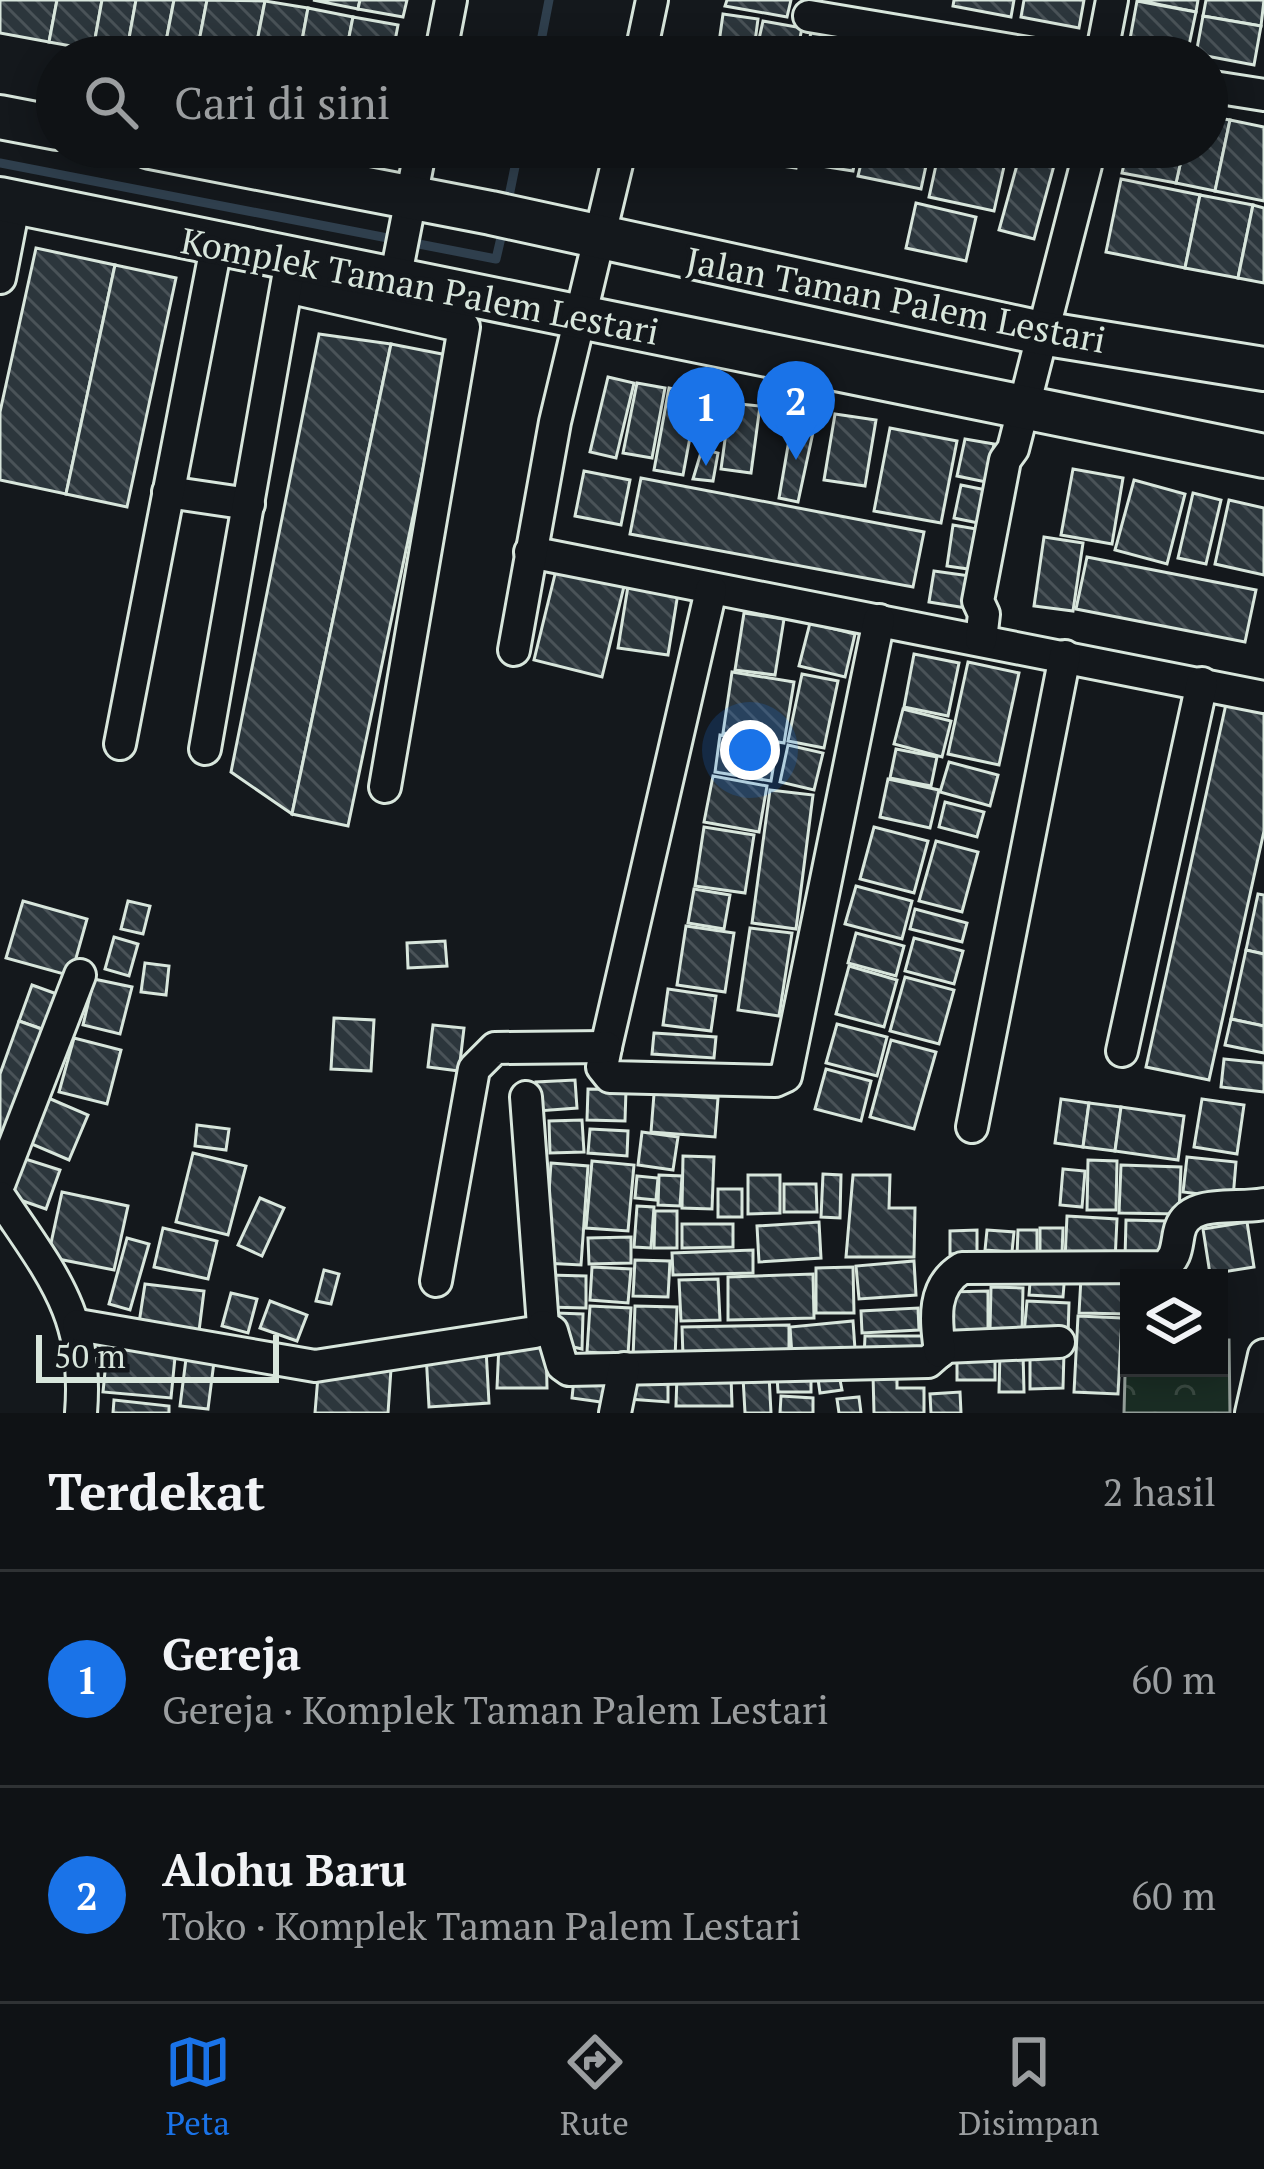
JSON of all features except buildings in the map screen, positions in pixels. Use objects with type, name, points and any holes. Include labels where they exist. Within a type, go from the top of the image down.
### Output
[{"type":"street","points":[[444,36],[452,0]]},
{"type":"street","points":[[644,36],[652,0]]},
{"type":"street","points":[[903,31],[910,0]]},
{"type":"street","points":[[1106,36],[1112,0]]},
{"type":"street","points":[[809,16],[932,36]]},
{"type":"street","points":[[1228,88],[1263,92]]},
{"type":"street","points":[[0,117],[36,124]]},
{"type":"street","points":[[237,168],[411,210]]},
{"type":"street","points":[[397,269],[418,168]]},
{"type":"street","points":[[514,650],[579,317],[616,168]]},
{"type":"street","points":[[982,627],[993,605],[1022,466],[1017,429],[1041,333],[1052,309],[1082,168]]},
{"type":"street","points":[[0,278],[7,200]]},
{"type":"street","name":"Komplek Taman Palem Lestari","points":[[7,200],[216,247],[289,273],[397,269],[1017,429],[1264,455]]},
{"type":"street","name":"Jalan Taman Palem Lestari","points":[[411,210],[510,217],[1041,333],[1264,369]]},
{"type":"street","points":[[120,744],[216,247]]},
{"type":"street","points":[[205,749],[289,273],[464,327],[385,787]]},
{"type":"street","points":[[168,492],[249,503]]},
{"type":"street","points":[[530,552],[879,620],[982,627],[1065,656],[1264,697]]},
{"type":"street","points":[[711,590],[606,1047],[602,1067],[610,1077],[775,1081],[785,1076],[879,620]]},
{"type":"street","points":[[972,1127],[1065,656]]},
{"type":"street","points":[[1122,1051],[1202,683]]},
{"type":"street","points":[[0,1182],[80,975]]},
{"type":"street","points":[[436,1281],[474,1069],[482,1055],[495,1048],[606,1047]]},
{"type":"street","points":[[526,1097],[543,1326]]},
{"type":"street","points":[[0,1197],[78,1325],[85,1367],[81,1413]]},
{"type":"street","points":[[940,1352],[938,1298],[946,1279],[962,1268],[1164,1268],[1176,1257],[1182,1220],[1193,1211],[1264,1204]]},
{"type":"street","points":[[78,1325],[315,1366],[543,1326],[552,1331],[565,1369],[928,1362],[945,1347],[1059,1342]]},
{"type":"street","points":[[1252,1413],[1264,1355]]},
{"type":"street","points":[[623,1368],[624,1411]]},
{"type":"green space","points":[[1229,1340],[1230,1413],[1124,1413],[1125,1377],[1228,1377]]},
{"type":"waterway","points":[[542,36],[549,0]]},
{"type":"waterway","points":[[0,163],[496,259],[503,229]]},
{"type":"waterway","points":[[507,206],[515,168]]},
{"type":"place","name":"Alohu Baru","points":[[796,460]]},
{"type":"place","name":"Gereja","points":[[706,466]]}]
